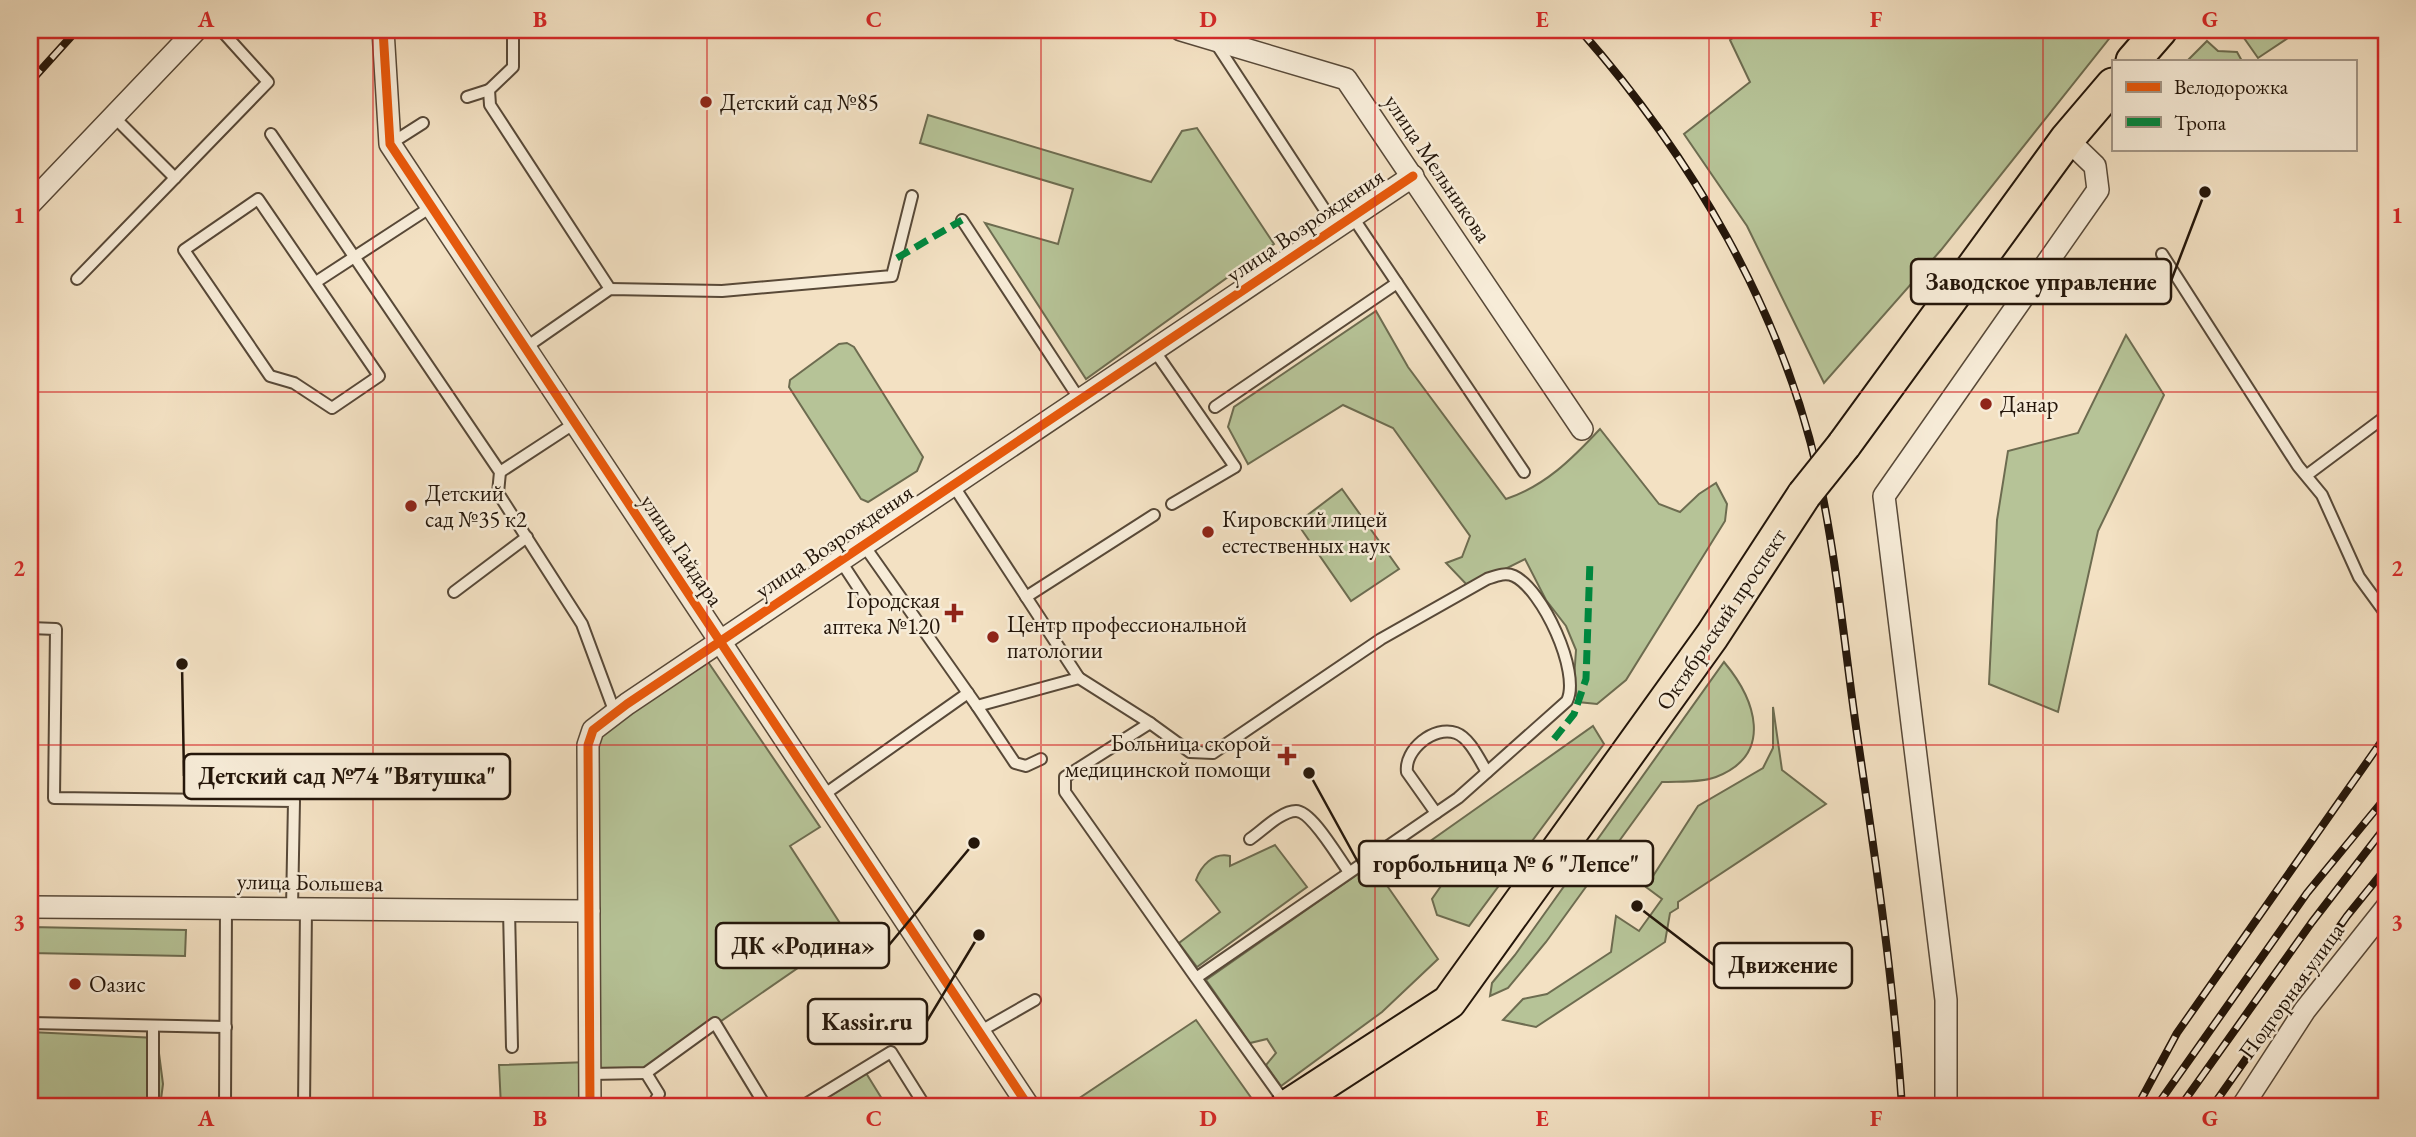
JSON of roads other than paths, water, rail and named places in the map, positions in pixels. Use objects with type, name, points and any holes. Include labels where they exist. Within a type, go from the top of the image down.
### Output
[{"type":"main road","points":[[2134,60],[2160,30]]},
{"type":"main road","name":"Октябрьский проспект","points":[[1287,1107],[1449,1002],[1712,636],[1804,495],[1844,445],[2067,139],[2112,86]]},
{"type":"street","points":[[30,204],[196,30]]},
{"type":"street","name":"улица Гайдара","points":[[383,30],[390,144],[1029,1107]]},
{"type":"street","name":"улица Мельникова","points":[[1181,30],[1346,79],[1583,429]]},
{"type":"street","points":[[1946,1107],[1946,1000],[1884,496],[2098,190],[2095,166],[2067,139]]},
{"type":"street","name":"улица Возрождения","points":[[590,1107],[588,745],[593,730],[863,544],[1413,176]]},
{"type":"street","name":"улица Большева","points":[[30,907],[589,911]]},
{"type":"street","name":"Подгорная улица","points":[[2242,1107],[2305,1010],[2386,908]]},
{"type":"lane","points":[[77,279],[268,82],[220,30]]},
{"type":"lane","points":[[467,97],[489,90],[513,67],[513,30]]},
{"type":"lane","points":[[1213,40],[1344,222],[1397,283],[1524,472]]},
{"type":"lane","points":[[489,90],[490,106],[610,289]]},
{"type":"lane","points":[[113,116],[175,178]]},
{"type":"lane","points":[[390,144],[423,123]]},
{"type":"lane","points":[[271,134],[500,472],[498,493],[582,624],[615,713]]},
{"type":"lane","points":[[525,348],[610,289],[723,291],[892,276],[912,196]]},
{"type":"lane","points":[[258,199],[316,282],[379,376],[332,408],[293,383],[270,376],[184,250],[258,199]]},
{"type":"lane","points":[[316,282],[431,207]]},
{"type":"lane","points":[[962,220],[1080,400]]},
{"type":"lane","points":[[2162,254],[2298,466],[2326,503],[2359,577],[2386,614]]},
{"type":"lane","points":[[1215,407],[1397,283]]},
{"type":"lane","points":[[1154,350],[1235,467],[1172,503]]},
{"type":"lane","points":[[2307,475],[2386,416]]},
{"type":"lane","points":[[500,472],[575,423]]},
{"type":"lane","points":[[953,485],[1080,678],[1190,752],[1213,753],[1381,639],[1487,579],[1506,574],[1516,577],[1529,590],[1553,626],[1565,654],[1571,687],[1567,701],[1436,813],[1196,978]]},
{"type":"lane","points":[[1026,597],[1154,515]]},
{"type":"lane","points":[[454,592],[527,537]]},
{"type":"lane","points":[[863,544],[1014,763],[1026,766],[1041,760]]},
{"type":"lane","points":[[840,560],[865,598]]},
{"type":"lane","points":[[30,628],[56,629],[54,799],[294,802],[304,1107]]},
{"type":"lane","points":[[977,706],[1080,678]]},
{"type":"lane","points":[[822,796],[853,768],[968,693]]},
{"type":"lane","points":[[1150,723],[1071,772],[1063,785],[1287,1107]]},
{"type":"lane","points":[[1436,813],[1407,772],[1406,765],[1408,755],[1426,738],[1445,732],[1456,733],[1465,739],[1487,772]]},
{"type":"lane","points":[[1250,839],[1287,813],[1297,811],[1308,815],[1349,872]]},
{"type":"lane","points":[[225,1107],[226,907]]},
{"type":"lane","points":[[509,910],[512,1047]]},
{"type":"lane","points":[[979,1032],[1035,1000]]},
{"type":"lane","points":[[30,1023],[153,1028],[226,1027]]},
{"type":"lane","points":[[590,1074],[646,1073],[715,1023],[766,1107]]},
{"type":"lane","points":[[153,1028],[153,1107]]},
{"type":"lane","points":[[801,1107],[891,1052],[923,1103],[916,1107]]},
{"type":"lane","points":[[646,1073],[659,1094],[652,1107]]},
{"type":"railway","points":[[30,82],[77,30]]},
{"type":"railway","points":[[1580,30],[1621,78],[1659,129],[1727,237],[1781,352],[1802,412],[1825,506],[1836,573],[1884,924],[1902,1107]]},
{"type":"railway","points":[[2137,1107],[2177,1033],[2386,735]]},
{"type":"railway","points":[[2156,1107],[2307,893],[2386,797]]},
{"type":"railway","points":[[2180,1107],[2312,922],[2386,826]]},
{"type":"railway","points":[[2212,1107],[2347,916],[2386,868]]},
{"type":"place","name":"Детский сад №85","points":[[706,102]]},
{"type":"place","name":"Заводское управление","points":[[2205,192]]},
{"type":"place","name":"Данар","points":[[1986,404]]},
{"type":"place","name":"Детский сад №35 к2","points":[[411,506]]},
{"type":"place","name":"Кировский лицей естественных наук","points":[[1208,532]]},
{"type":"place","name":"Городская аптека №120","points":[[954,613]]},
{"type":"place","name":"Центр профессиональной патологии","points":[[993,637]]},
{"type":"place","name":"Детский сад №74 \"Вятушка\"","points":[[182,664]]},
{"type":"place","name":"Больница скорой медицинской помощи","points":[[1287,756]]},
{"type":"place","name":"горбольница № 6 \"Лепсе\"","points":[[1309,773]]},
{"type":"place","name":"ДК «Родина»","points":[[974,843]]},
{"type":"place","name":"Движение","points":[[1637,906]]},
{"type":"place","name":"Kassir.ru","points":[[979,935]]},
{"type":"place","name":"Оазис","points":[[75,984]]}]
